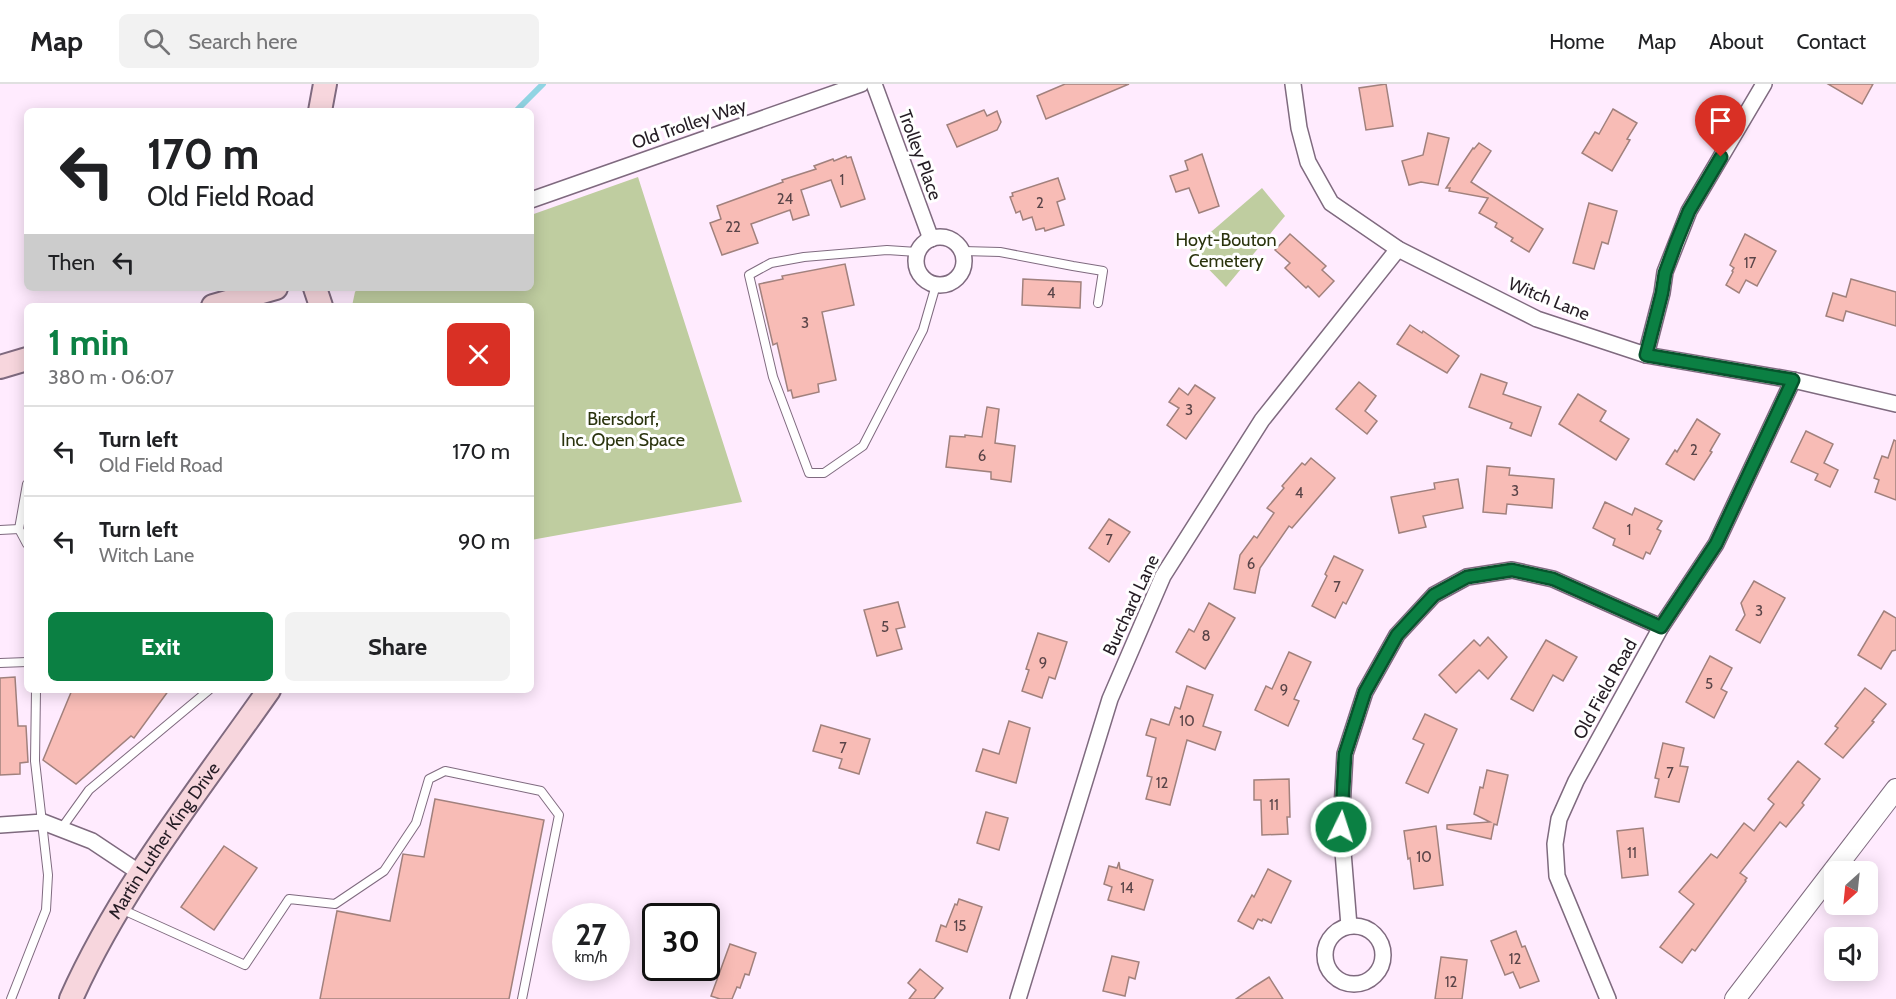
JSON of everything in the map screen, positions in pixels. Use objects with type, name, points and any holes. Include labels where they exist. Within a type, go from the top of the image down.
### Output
[{"type":"main road","points":[[321,108],[325,84]]},
{"type":"main road","points":[[224,303],[266,291]]},
{"type":"main road","points":[[0,367],[24,360]]},
{"type":"main road","name":"Martin Luther King Drive","points":[[71,999],[89,960],[140,873],[267,693]]},
{"type":"street","name":"Old Trolley Way","points":[[534,199],[861,84]]},
{"type":"street","name":"Trolley Place","points":[[874,84],[931,239]]},
{"type":"street","name":"Witch Lane","points":[[1293,84],[1299,128],[1308,162],[1330,203],[1398,249],[1537,319],[1646,355],[1793,380],[1896,404]]},
{"type":"street","points":[[1646,355],[1665,273],[1689,211],[1764,84]]},
{"type":"street","points":[[946,237],[963,251],[964,269],[957,279],[945,285],[928,282],[917,269],[917,252],[931,239],[946,237]]},
{"type":"street","name":"Burchard Lane","points":[[1018,999],[1110,699],[1163,576],[1262,420],[1398,249]]},
{"type":"street","name":"Old Field Road","points":[[1608,999],[1557,876],[1555,844],[1559,819],[1576,781],[1661,627],[1716,544],[1793,380]]},
{"type":"street","points":[[1349,926],[1341,827],[1345,754],[1370,682],[1397,635],[1434,595],[1467,577],[1512,570],[1553,579],[1661,627]]},
{"type":"street","points":[[1735,999],[1896,789]]},
{"type":"street","points":[[0,825],[44,822],[92,842],[140,873]]},
{"type":"lane","points":[[917,252],[887,250],[804,256],[771,263],[749,275],[774,377],[809,472],[824,473],[863,446],[923,330],[936,285]]},
{"type":"lane","points":[[963,251],[1000,252],[1103,271],[1098,303]]},
{"type":"lane","points":[[24,501],[19,529],[24,538]]},
{"type":"lane","points":[[0,530],[19,529]]},
{"type":"lane","points":[[0,663],[24,662]]},
{"type":"lane","points":[[11,999],[46,910],[48,875],[44,822],[35,761],[36,693]]},
{"type":"lane","points":[[61,829],[89,790],[205,693]]},
{"type":"lane","points":[[119,908],[245,965],[289,899],[335,904],[384,871],[416,823],[429,778],[445,771],[542,791],[559,815],[522,999]]},
{"type":"green space","name":"Biersdorf, Inc. Open Space","points":[[638,177],[742,502],[534,539],[534,303],[353,303],[356,291],[534,291],[534,214]]},
{"type":"green space","name":"Hoyt-Bouton Cemetery","points":[[1262,188],[1285,216],[1226,287],[1190,250]]},
{"type":"building","points":[[1065,84],[1129,84],[1046,119],[1037,96]]},
{"type":"building","points":[[1386,84],[1393,126],[1366,130],[1359,88]]},
{"type":"building","points":[[1828,84],[1873,84],[1862,104]]},
{"type":"building","points":[[1613,109],[1637,123],[1612,171],[1582,153],[1595,132],[1599,134]]},
{"type":"building","points":[[984,110],[987,116],[997,111],[1001,122],[997,130],[957,147],[947,125]]},
{"type":"building","points":[[1428,133],[1449,138],[1438,185],[1421,182],[1409,185],[1402,161],[1423,155]]},
{"type":"building","points":[[1479,143],[1491,151],[1471,182],[1543,229],[1529,252],[1511,241],[1513,238],[1495,227],[1497,223],[1479,213],[1488,198],[1449,191],[1450,188],[1446,188],[1473,148]]},
{"type":"building","points":[[1202,154],[1219,206],[1199,213],[1189,188],[1176,192],[1170,176],[1188,170],[1185,161]]},
{"type":"building","points":[[846,156],[851,157],[865,199],[841,207],[831,180],[801,190],[809,215],[793,220],[790,210],[751,224],[758,243],[722,255],[710,223],[721,219],[717,206],[816,169],[814,166]]},
{"type":"building","points":[[1058,178],[1065,199],[1057,202],[1064,225],[1045,231],[1044,228],[1036,230],[1032,217],[1023,220],[1020,211],[1016,213],[1010,197],[1013,196],[1012,193]]},
{"type":"building","points":[[1589,203],[1617,211],[1608,244],[1602,242],[1594,269],[1573,263]]},
{"type":"building","points":[[1290,234],[1326,266],[1322,270],[1334,281],[1319,297],[1285,268],[1290,263],[1275,250]]},
{"type":"building","points":[[1745,234],[1776,251],[1757,286],[1746,280],[1739,293],[1726,285],[1734,268],[1730,265]]},
{"type":"building","points":[[845,264],[854,305],[822,312],[836,380],[818,384],[819,392],[793,398],[791,390],[788,391],[777,343],[773,345],[759,284],[783,279],[782,276]]},
{"type":"building","points":[[1023,279],[1081,282],[1080,308],[1022,305]]},
{"type":"building","points":[[1851,279],[1896,292],[1896,326],[1846,311],[1843,321],[1826,316],[1833,293],[1846,297]]},
{"type":"building","points":[[1410,325],[1422,333],[1423,331],[1459,356],[1447,373],[1397,344]]},
{"type":"building","points":[[1481,374],[1507,383],[1503,394],[1541,407],[1531,436],[1510,428],[1512,423],[1469,407]]},
{"type":"building","points":[[1359,382],[1376,396],[1365,411],[1377,421],[1367,434],[1336,409]]},
{"type":"building","points":[[1195,385],[1215,398],[1186,439],[1167,425],[1179,408],[1169,402],[1179,388],[1188,395]]},
{"type":"building","points":[[1578,394],[1606,411],[1600,421],[1629,439],[1616,460],[1559,424]]},
{"type":"building","points":[[987,407],[999,409],[995,443],[1015,446],[1011,482],[991,479],[991,472],[946,467],[950,436],[982,437]]},
{"type":"building","points":[[1697,419],[1720,434],[1710,451],[1712,452],[1694,480],[1666,464],[1675,450],[1677,452]]},
{"type":"building","points":[[1806,431],[1833,444],[1824,463],[1838,470],[1830,487],[1815,480],[1818,474],[1791,462]]},
{"type":"building","points":[[1894,440],[1896,441],[1896,500],[1875,492],[1879,480],[1874,478],[1882,456],[1888,458]]},
{"type":"building","points":[[1311,458],[1335,478],[1292,528],[1289,526],[1260,568],[1255,593],[1234,589],[1240,555],[1254,536],[1257,538],[1274,513],[1267,508],[1302,463],[1305,465]]},
{"type":"building","points":[[1487,466],[1510,468],[1509,475],[1554,479],[1552,508],[1507,504],[1506,514],[1483,512]]},
{"type":"building","points":[[1458,479],[1463,508],[1423,516],[1426,527],[1399,533],[1391,497],[1435,489],[1434,483]]},
{"type":"building","points":[[1605,502],[1632,515],[1635,508],[1662,521],[1657,529],[1661,531],[1650,554],[1646,552],[1643,559],[1613,545],[1615,539],[1593,528]]},
{"type":"building","points":[[1109,519],[1130,532],[1109,562],[1089,548]]},
{"type":"building","points":[[1334,556],[1363,570],[1346,604],[1343,602],[1335,618],[1312,606]]},
{"type":"building","points":[[1754,581],[1785,598],[1760,643],[1736,630],[1745,615],[1741,603]]},
{"type":"building","points":[[898,602],[905,627],[896,629],[902,649],[877,656],[864,610]]},
{"type":"building","points":[[1209,603],[1235,618],[1205,669],[1176,652],[1189,629],[1194,632]]},
{"type":"building","points":[[1884,611],[1896,618],[1896,650],[1892,651],[1881,669],[1858,655]]},
{"type":"building","points":[[1038,633],[1067,642],[1055,679],[1049,677],[1042,698],[1022,691],[1029,670],[1026,669]]},
{"type":"building","points":[[1488,637],[1507,657],[1488,679],[1479,670],[1456,693],[1439,675],[1474,640],[1480,646]]},
{"type":"building","points":[[1546,640],[1577,657],[1563,681],[1553,675],[1533,711],[1511,699]]},
{"type":"building","points":[[1289,652],[1311,662],[1294,699],[1299,701],[1288,726],[1255,710],[1266,686],[1272,689]]},
{"type":"building","points":[[1710,656],[1732,668],[1721,689],[1727,692],[1714,718],[1686,702]]},
{"type":"building","points":[[15,677],[18,726],[26,726],[28,762],[20,763],[20,774],[0,775],[0,678]]},
{"type":"building","points":[[1187,686],[1213,695],[1203,726],[1221,732],[1215,750],[1187,740],[1170,805],[1146,799],[1152,777],[1147,776],[1156,738],[1146,735],[1151,719],[1169,725],[1175,707],[1180,709]]},
{"type":"building","points":[[1865,688],[1886,704],[1872,721],[1874,722],[1843,758],[1825,744],[1838,728],[1835,726]]},
{"type":"building","points":[[71,693],[167,693],[134,738],[131,736],[76,784],[43,760]]},
{"type":"building","points":[[1425,714],[1457,729],[1428,793],[1406,783],[1424,744],[1413,739]]},
{"type":"building","points":[[1009,721],[1030,728],[1016,783],[976,771],[983,749],[999,754]]},
{"type":"building","points":[[821,725],[870,739],[859,774],[839,768],[842,759],[813,751]]},
{"type":"building","points":[[1663,743],[1684,748],[1680,766],[1688,767],[1679,802],[1655,797],[1659,779],[1655,778]]},
{"type":"building","points":[[1798,761],[1820,779],[1802,803],[1804,805],[1786,827],[1780,822],[1740,873],[1747,878],[1746,881],[1695,951],[1692,949],[1682,963],[1660,947],[1694,904],[1679,892],[1711,854],[1717,858],[1744,823],[1754,831],[1774,804],[1768,799]]},
{"type":"building","points":[[1487,770],[1508,775],[1497,825],[1494,824],[1491,839],[1447,829],[1447,825],[1490,822],[1474,814],[1480,787],[1483,788]]},
{"type":"building","points":[[1289,779],[1288,834],[1262,835],[1261,800],[1254,800],[1254,780]]},
{"type":"building","points":[[435,799],[544,820],[509,999],[320,999],[337,911],[390,921],[403,854],[424,857]]},
{"type":"building","points":[[986,812],[1008,818],[999,850],[977,843]]},
{"type":"building","points":[[1436,826],[1443,885],[1414,889],[1404,831]]},
{"type":"building","points":[[1643,828],[1648,875],[1622,878],[1617,831]]},
{"type":"building","points":[[224,846],[257,868],[214,930],[181,907]]},
{"type":"building","points":[[1119,862],[1120,869],[1153,880],[1144,910],[1108,900],[1112,887],[1104,884],[1109,866],[1117,868]]},
{"type":"building","points":[[1268,869],[1291,881],[1271,923],[1258,919],[1253,929],[1238,921],[1252,895],[1254,897]]},
{"type":"building","points":[[959,899],[982,907],[967,952],[936,941],[941,925],[946,927]]},
{"type":"building","points":[[1516,931],[1522,947],[1525,946],[1539,981],[1520,988],[1513,972],[1505,975],[1491,941]]},
{"type":"building","points":[[730,944],[756,953],[749,975],[745,974],[740,988],[737,987],[732,999],[711,996],[716,981],[720,981],[720,971]]},
{"type":"building","points":[[1112,956],[1139,962],[1135,979],[1129,977],[1125,996],[1103,991]]},
{"type":"building","points":[[1441,957],[1467,960],[1462,999],[1435,999]]},
{"type":"building","points":[[920,969],[943,988],[934,999],[909,999],[916,990],[908,983]]},
{"type":"building","points":[[1269,977],[1283,999],[1236,999],[1255,986]]},
{"type":"waterway","points":[[519,108],[543,84]]},
{"type":"route","points":[[1341,827],[1345,754],[1365,692],[1397,635],[1434,595],[1467,577],[1512,570],[1553,579],[1661,627],[1716,544],[1793,380],[1646,355],[1665,273],[1676,243],[1689,211],[1721,157]]}]
